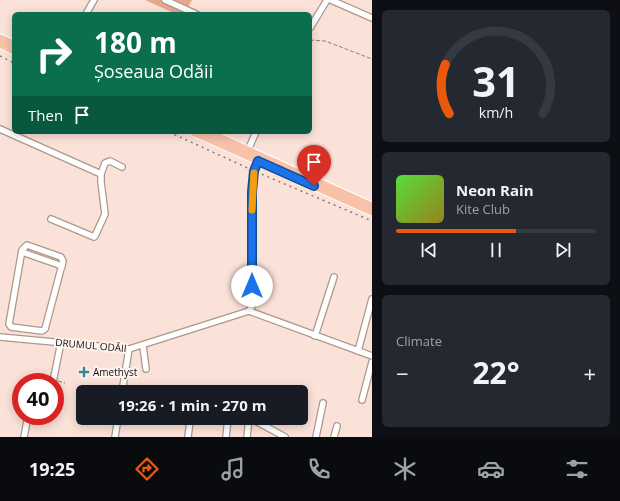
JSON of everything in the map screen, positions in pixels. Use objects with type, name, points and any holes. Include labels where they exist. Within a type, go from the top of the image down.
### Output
[{"type":"main road","points":[[0,38],[12,43]]},
{"type":"main road","points":[[0,44],[12,50]]},
{"type":"main road","points":[[197,134],[372,212]]},
{"type":"main road","points":[[212,134],[372,206]]},
{"type":"street","points":[[87,12],[94,0]]},
{"type":"street","points":[[165,0],[192,12]]},
{"type":"street","points":[[312,25],[327,0]]},
{"type":"street","points":[[331,0],[372,18]]},
{"type":"street","points":[[0,129],[101,174]]},
{"type":"street","points":[[248,150],[255,134]]},
{"type":"street","points":[[51,219],[94,237],[105,214],[100,182],[101,174],[106,162],[110,161],[122,167]]},
{"type":"street","points":[[258,161],[254,171],[252,192],[252,303],[249,311],[372,356]]},
{"type":"street","points":[[22,252],[62,266],[45,329],[42,331],[26,330],[12,328],[9,324],[22,252]]},
{"type":"street","points":[[315,336],[334,276]]},
{"type":"street","points":[[358,351],[372,299]]},
{"type":"street","name":"DRUMUL ODĂII","points":[[0,338],[129,349],[143,346],[249,311]]},
{"type":"street","points":[[25,340],[26,330]]},
{"type":"street","points":[[55,373],[61,342]]},
{"type":"street","points":[[143,346],[146,369]]},
{"type":"street","points":[[123,385],[129,349]]},
{"type":"street","points":[[362,400],[372,362]]},
{"type":"street","points":[[316,437],[323,403]]},
{"type":"street","points":[[24,437],[26,425]]},
{"type":"street","points":[[115,437],[117,425]]},
{"type":"street","points":[[188,437],[190,425]]},
{"type":"street","points":[[226,437],[227,425]]},
{"type":"street","points":[[247,437],[249,425]]},
{"type":"street","points":[[262,425],[278,435],[285,437]]},
{"type":"street","points":[[334,437],[337,426]]},
{"type":"path","points":[[312,40],[325,41],[372,59]]},
{"type":"shaded area","points":[[145,0],[192,0],[185,12],[172,12]]},
{"type":"railway","points":[[0,56],[12,62]]},
{"type":"railway","points":[[173,134],[254,171],[372,221]]},
{"type":"slow traffic","points":[[252,210],[254,173]]},
{"type":"place","name":"Amethyst","points":[[84,372]]},
{"type":"route","points":[[252,286],[252,192],[254,171],[258,161],[314,186]]}]
